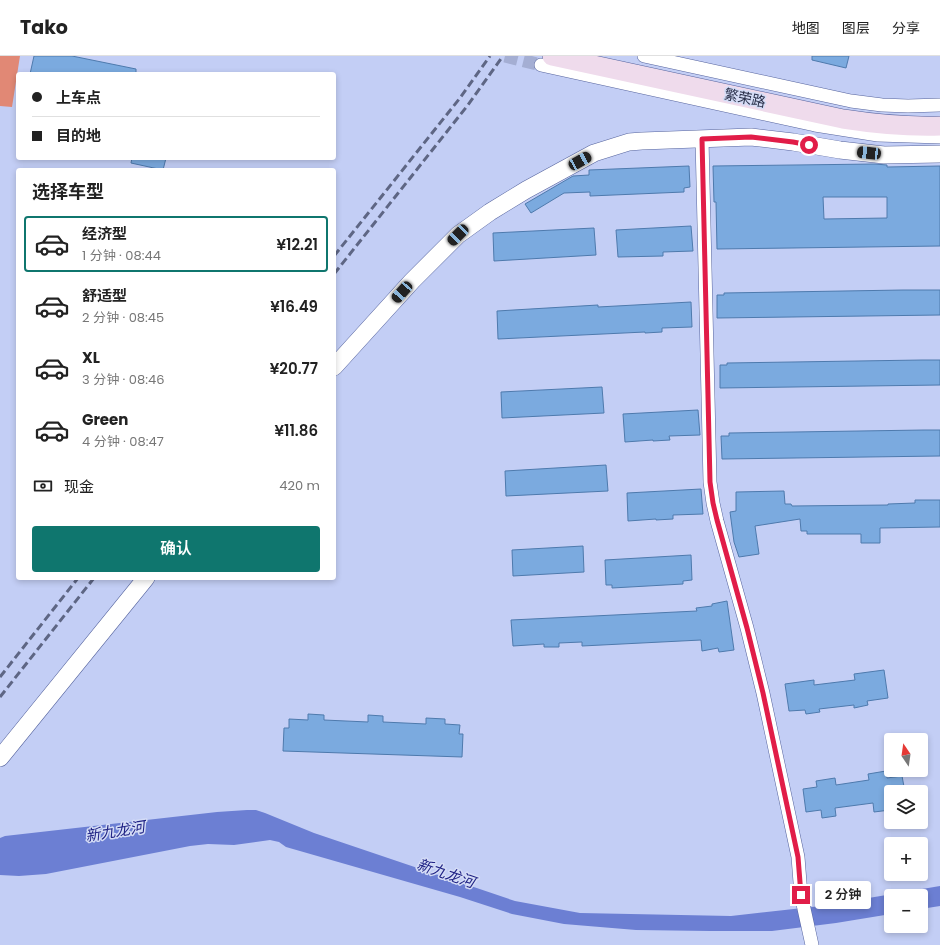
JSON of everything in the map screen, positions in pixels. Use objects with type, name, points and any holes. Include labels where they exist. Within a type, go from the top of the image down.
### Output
[{"type":"main road","name":"繁荣路","points":[[589,56],[862,114],[923,119],[940,117]]},
{"type":"main road","name":"繁荣路","points":[[547,60],[843,119],[889,125],[940,126]]},
{"type":"street","points":[[644,56],[851,101],[882,105],[940,105]]},
{"type":"street","points":[[547,60],[815,125],[878,135],[940,137]]},
{"type":"street","points":[[336,365],[412,281],[458,235],[526,190],[594,154],[615,146],[629,142],[642,141],[751,137],[884,155],[940,154]]},
{"type":"street","points":[[702,139],[710,482],[717,520],[747,628],[763,693],[798,857],[801,895],[811,941]]},
{"type":"street","points":[[0,758],[144,580]]},
{"type":"shaded area","points":[[0,56],[20,56],[17,72],[16,72],[12,107],[0,106]]},
{"type":"water","name":"新九龙河","points":[[256,810],[314,833],[515,901],[580,913],[731,916],[821,906],[884,895],[884,915],[772,931],[636,930],[564,924],[512,914],[460,897],[286,847],[279,842],[270,840],[234,845],[208,844],[190,846],[46,874],[19,876],[0,875],[0,838],[5,836],[217,812]]},
{"type":"water","points":[[940,886],[940,906],[928,908],[928,889],[922,889]]},
{"type":"building","points":[[34,56],[72,56],[136,69],[136,72],[30,72]]},
{"type":"building","points":[[812,56],[849,56],[846,68],[812,60]]},
{"type":"building","points":[[132,160],[166,160],[164,168],[154,168],[131,163]]},
{"type":"building","points":[[875,164],[887,165],[887,167],[940,166],[940,246],[717,249],[716,202],[714,202],[713,166]],"holes":[[[823,197],[887,197],[887,218],[824,219]]]},
{"type":"building","points":[[689,166],[690,187],[684,188],[684,192],[590,196],[590,192],[564,193],[531,213],[525,204],[573,176],[589,175],[589,170]]},
{"type":"building","points":[[691,226],[693,251],[663,252],[663,256],[618,257],[616,230]]},
{"type":"building","points":[[594,228],[596,255],[494,261],[493,233]]},
{"type":"building","points":[[940,290],[940,315],[717,318],[717,295],[724,295],[724,293]]},
{"type":"building","points":[[691,302],[692,327],[662,328],[662,332],[498,339],[497,311],[598,305],[598,307]]},
{"type":"building","points":[[940,360],[940,385],[720,388],[720,365],[727,365],[727,363]]},
{"type":"building","points":[[602,387],[604,413],[502,418],[501,392]]},
{"type":"building","points":[[698,410],[700,435],[669,436],[670,440],[625,442],[623,414]]},
{"type":"building","points":[[940,430],[940,456],[722,459],[721,436],[729,436],[729,433]]},
{"type":"building","points":[[606,465],[608,491],[506,496],[505,471]]},
{"type":"building","points":[[701,489],[703,514],[673,515],[673,519],[628,521],[627,493]]},
{"type":"building","points":[[784,491],[785,504],[791,504],[792,506],[888,505],[915,503],[915,500],[940,500],[940,527],[880,528],[880,543],[861,543],[861,534],[807,534],[807,531],[801,531],[800,519],[755,526],[759,554],[739,557],[734,542],[730,512],[736,511],[736,492]]},
{"type":"building","points":[[583,546],[584,572],[513,576],[512,550]]},
{"type":"building","points":[[691,555],[692,580],[683,581],[683,584],[612,588],[612,585],[606,585],[605,560]]},
{"type":"building","points":[[727,601],[734,650],[719,652],[718,648],[702,651],[701,640],[582,646],[582,642],[559,643],[559,647],[544,647],[544,644],[513,646],[511,620],[697,611],[696,608],[712,606],[712,604]]},
{"type":"building","points":[[884,670],[888,698],[867,701],[868,705],[854,708],[854,705],[819,709],[820,712],[806,714],[805,710],[789,711],[785,684],[814,680],[814,685],[855,680],[854,674]]},
{"type":"building","points":[[308,714],[324,715],[324,720],[368,722],[368,715],[383,716],[383,722],[426,724],[426,718],[445,719],[445,724],[460,725],[459,734],[463,734],[462,757],[283,751],[284,728],[289,728],[289,719],[308,720]]},
{"type":"building","points":[[884,771],[884,777],[887,778],[902,777],[904,785],[884,785],[884,811],[874,812],[873,803],[835,808],[836,816],[822,818],[821,810],[806,812],[803,789],[817,787],[816,781],[835,778],[836,785],[869,780],[868,774]]},
{"type":"tunnel","points":[[505,56],[541,65]]},
{"type":"railway","points":[[336,253],[460,98],[490,56]]},
{"type":"railway","points":[[336,271],[468,105],[503,56]]},
{"type":"railway","points":[[0,677],[76,580]]},
{"type":"railway","points":[[0,697],[92,580]]},
{"type":"route","points":[[801,895],[798,857],[763,693],[747,628],[717,520],[710,482],[702,139],[751,137],[809,145]]}]
